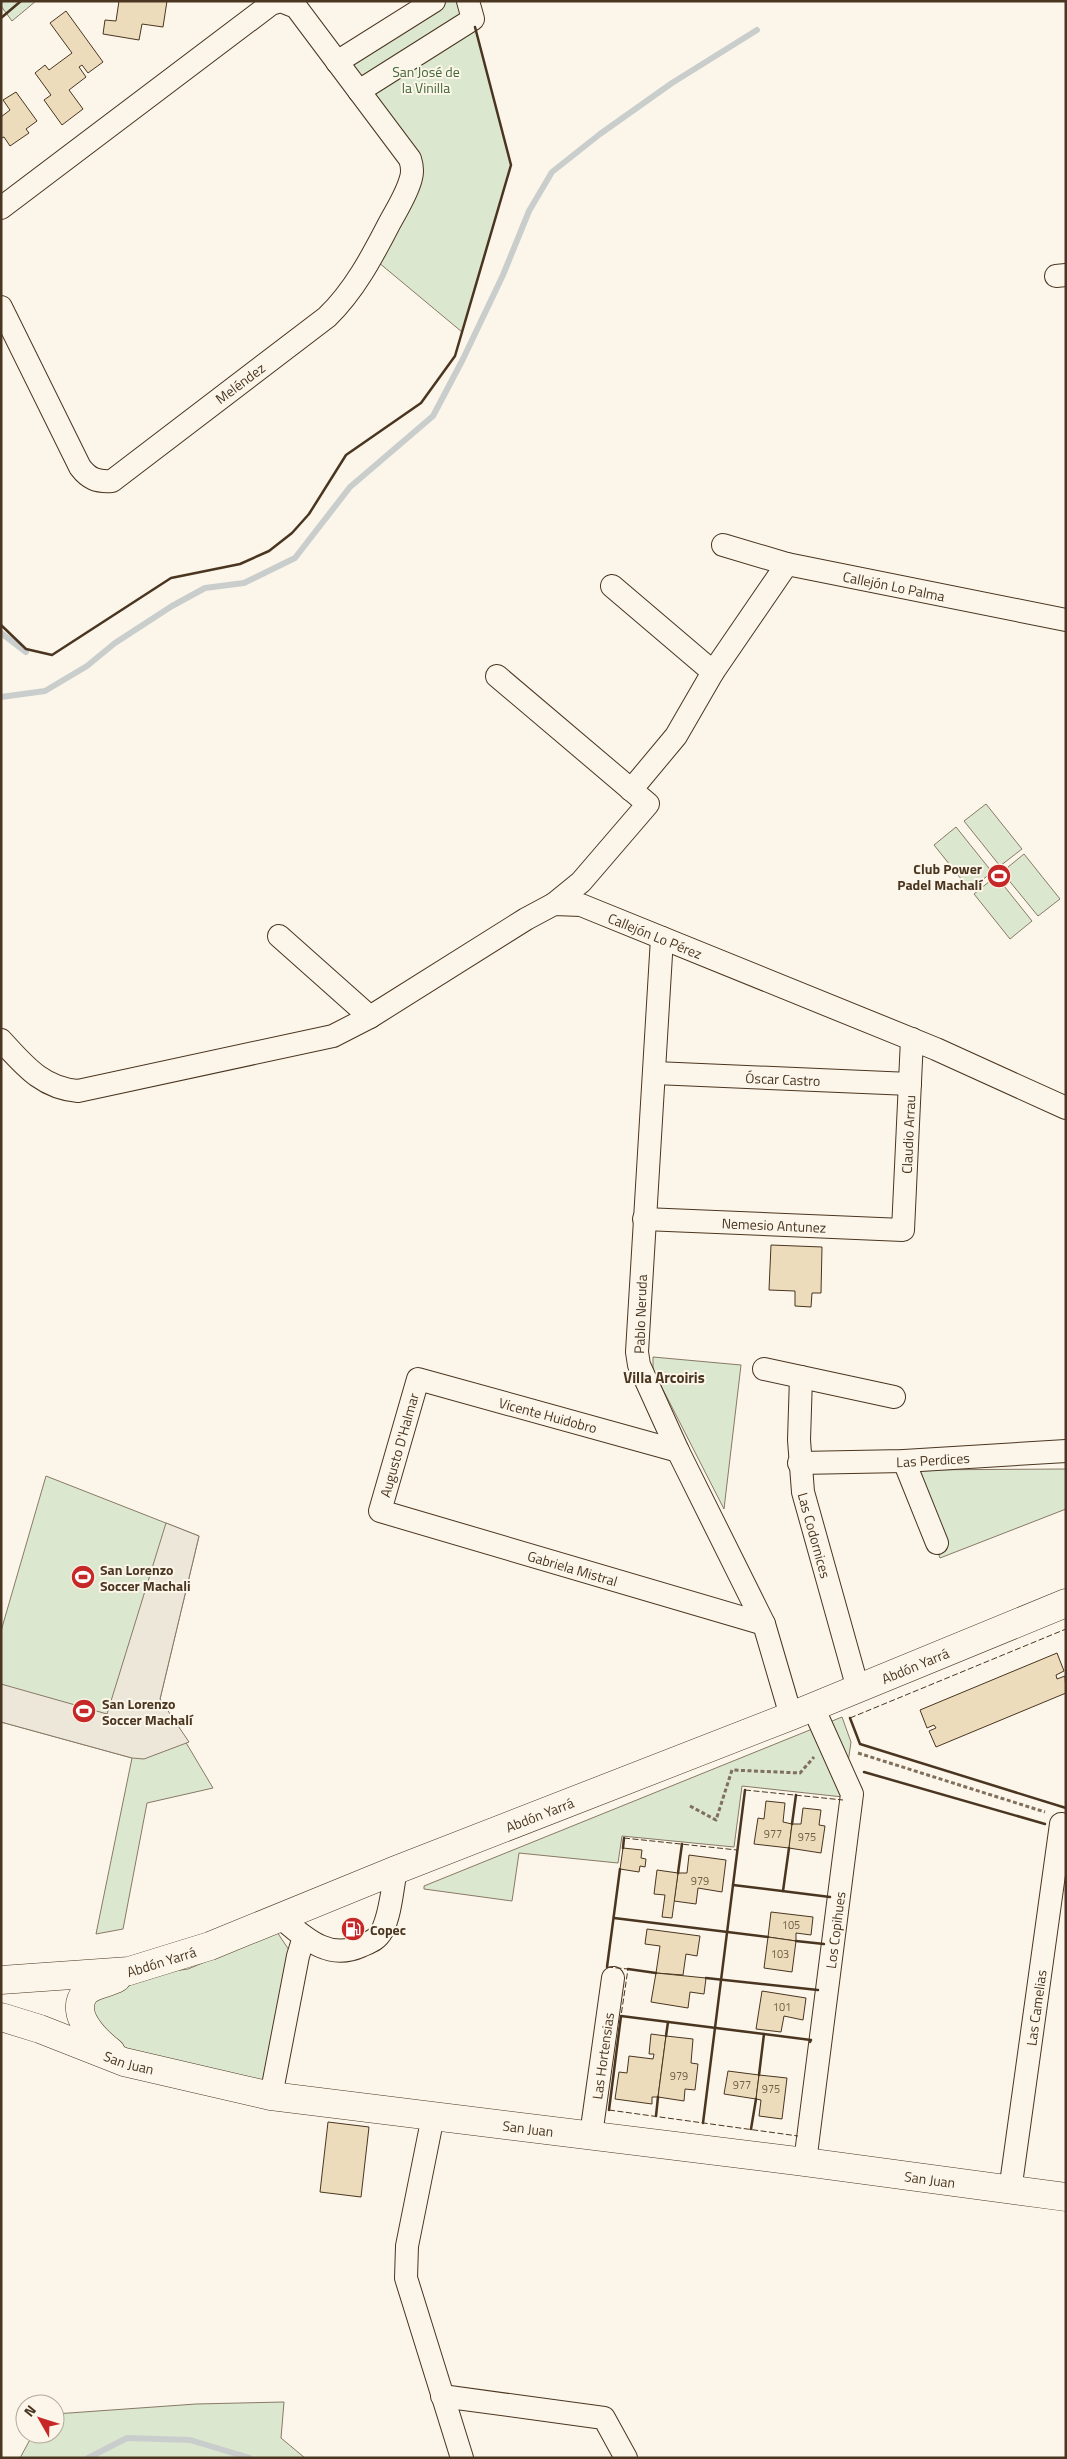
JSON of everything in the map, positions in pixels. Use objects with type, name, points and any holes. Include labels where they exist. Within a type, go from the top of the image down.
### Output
[{"type":"main road","name":"Abdón Yarrá","points":[[1,1980],[129,1971],[210,1946],[396,1870],[802,1712],[1066,1603]]},
{"type":"main road","points":[[124,2062],[99,2043],[87,2029],[82,2018],[81,2005],[84,1994],[92,1987],[111,1982],[129,1971]]},
{"type":"main road","name":"San Juan","points":[[1,2016],[124,2062],[272,2096],[805,2162],[1066,2197]]},
{"type":"street","points":[[337,62],[434,1]]},
{"type":"street","points":[[359,91],[473,19],[468,1]]},
{"type":"street","name":"Meléndez","points":[[1,208],[271,4],[281,2],[296,7],[410,159],[412,167],[405,193],[357,280],[327,318],[112,480],[98,482],[87,476],[80,467],[1,307]]},
{"type":"street","name":"Callejón Lo Palma","points":[[723,545],[787,564],[1066,620]]},
{"type":"street","points":[[631,790],[676,736],[713,672],[787,564]]},
{"type":"street","points":[[612,586],[713,672]]},
{"type":"street","points":[[1,1040],[29,1070],[44,1082],[66,1090],[78,1091],[333,1036],[370,1017],[526,919],[554,904],[581,882],[648,804],[497,676]]},
{"type":"street","name":"Callejón Lo Pérez","points":[[554,904],[581,905],[912,1039],[1066,1108]]},
{"type":"street","points":[[279,936],[370,1017]]},
{"type":"street","name":"Pablo Neruda","points":[[662,938],[655,1073],[644,1219],[638,1359],[642,1377],[764,1624],[802,1712]]},
{"type":"street","name":"Claudio Arrau","points":[[904,1230],[912,1039]]},
{"type":"street","name":"Óscar Castro","points":[[655,1073],[910,1084]]},
{"type":"street","name":"Nemesio Antunez","points":[[644,1219],[904,1230]]},
{"type":"street","points":[[764,1369],[894,1397]]},
{"type":"street","name":"Las Codornices","points":[[801,1377],[799,1463],[805,1501],[858,1689]]},
{"type":"street","name":"Vicente Huidobro","points":[[418,1379],[678,1451]]},
{"type":"street","name":"Augusto D'Halmar","points":[[380,1511],[418,1379]]},
{"type":"street","name":"Las Perdices","points":[[799,1463],[904,1460],[1066,1451]]},
{"type":"street","points":[[904,1460],[937,1543]]},
{"type":"street","name":"Gabriela Mistral","points":[[380,1511],[764,1624]]},
{"type":"street","name":"Los Copihues","points":[[802,1712],[852,1794],[805,2162]]},
{"type":"street","name":"Las Camelias","points":[[1010,2191],[1060,1824]]},
{"type":"street","points":[[280,1916],[304,1937],[322,1948],[350,1951],[375,1940],[385,1923],[396,1870]]},
{"type":"street","points":[[272,2096],[298,1956],[304,1937]]},
{"type":"street","name":"Las Hortensias","points":[[591,2135],[613,1978]]},
{"type":"street","points":[[433,2116],[406,2246],[406,2278],[462,2458]]},
{"type":"street","points":[[442,2396],[604,2418],[626,2458]]},
{"type":"green space","points":[[2,1],[36,1],[12,21],[1,6]]},
{"type":"green space","name":"San José de la Vinilla","points":[[434,1],[468,1],[511,165],[462,332],[372,257],[411,177],[337,62]]},
{"type":"green space","points":[[986,804],[1022,849],[1000,866],[964,821]]},
{"type":"green space","points":[[956,827],[992,872],[970,890],[934,845]]},
{"type":"green space","points":[[1024,854],[1060,899],[1038,916],[1002,872]]},
{"type":"green space","points":[[996,876],[1032,921],[1010,939],[974,894]]},
{"type":"green space","points":[[653,1357],[741,1365],[724,1509],[653,1370]]},
{"type":"green space","points":[[1066,1469],[1066,1509],[940,1558],[907,1470]]},
{"type":"green space","name":"San Lorenzo Soccer Machalí","points":[[46,1476],[199,1536],[160,1699],[213,1788],[147,1803],[123,1929],[96,1934],[132,1758],[1,1722],[1,1631]]},
{"type":"green space","points":[[842,1717],[851,1742],[843,1797],[742,1786],[734,1847],[622,1836],[618,1863],[519,1853],[512,1901],[424,1889],[424,1886]]},
{"type":"green space","points":[[277,1932],[291,1953],[270,2084],[121,2048],[98,2036],[91,1995],[139,1976],[188,1969]]},
{"type":"green space","points":[[284,2402],[281,2438],[305,2458],[20,2458],[28,2444],[65,2444],[65,2413],[196,2404]]},
{"type":"shaded area","points":[[166,1523],[199,1536],[160,1699],[189,1742],[144,1759],[132,1758],[1,1722],[1,1684],[107,1714]]},
{"type":"building","points":[[119,1],[167,1],[163,27],[142,24],[139,40],[103,34],[105,20],[116,21]]},
{"type":"building","points":[[66,11],[103,62],[88,73],[82,65],[79,67],[86,77],[69,90],[83,109],[62,125],[44,100],[51,95],[35,73],[45,65],[49,70],[72,53],[50,23]]},
{"type":"building","points":[[16,92],[37,121],[26,129],[29,133],[10,146],[4,137],[1,138],[1,117],[10,110],[3,100]]},
{"type":"building","points":[[771,1245],[822,1247],[821,1293],[812,1293],[811,1307],[795,1306],[795,1291],[769,1290]]},
{"type":"building","points":[[1057,1653],[1064,1671],[1056,1675],[1057,1679],[1065,1676],[1066,1693],[936,1747],[929,1731],[936,1728],[934,1725],[927,1728],[920,1710]]},
{"type":"building","points":[[766,1801],[785,1803],[783,1822],[792,1824],[789,1848],[754,1844],[758,1818],[764,1819]]},
{"type":"building","points":[[803,1808],[821,1810],[819,1825],[825,1826],[821,1853],[789,1848],[792,1824],[801,1824]]},
{"type":"building","points":[[623,1848],[642,1850],[641,1858],[646,1859],[645,1867],[640,1866],[639,1872],[620,1869]]},
{"type":"building","points":[[689,1855],[726,1860],[722,1892],[698,1888],[696,1904],[674,1901],[678,1873],[687,1873]]},
{"type":"building","points":[[657,1870],[678,1873],[672,1918],[662,1917],[665,1895],[654,1894]]},
{"type":"building","points":[[771,1912],[813,1917],[811,1935],[796,1933],[796,1941],[768,1937]]},
{"type":"building","points":[[647,1929],[700,1936],[697,1956],[686,1954],[683,1975],[656,1973],[660,1946],[645,1944]]},
{"type":"building","points":[[768,1937],[796,1941],[792,1972],[764,1968]]},
{"type":"building","points":[[656,1973],[706,1978],[704,1994],[690,1992],[688,2008],[651,2002]]},
{"type":"building","points":[[762,1991],[806,1998],[803,2020],[784,2016],[781,2032],[756,2029]]},
{"type":"building","points":[[651,2034],[666,2036],[658,2097],[652,2097],[652,2104],[615,2099],[619,2072],[627,2073],[629,2056],[653,2059],[654,2054],[649,2054]]},
{"type":"building","points":[[666,2036],[693,2039],[691,2063],[698,2064],[695,2090],[685,2089],[684,2101],[658,2097]]},
{"type":"building","points":[[728,2071],[759,2075],[756,2099],[724,2094]]},
{"type":"building","points":[[759,2075],[787,2078],[782,2119],[759,2116],[761,2100],[756,2099]]},
{"type":"building","points":[[328,2122],[369,2127],[361,2197],[320,2192]]},
{"type":"waterway","points":[[1,697],[45,691],[87,666],[115,643],[172,606],[205,588],[244,583],[295,558],[350,487],[433,416],[463,359],[503,275],[529,211],[552,172],[600,134],[672,83],[757,30]]},
{"type":"waterway","points":[[1,633],[26,652]]},
{"type":"waterway","points":[[88,2458],[127,2438],[190,2440],[250,2458]]},
{"type":"fence","points":[[850,1718],[1066,1629]]},
{"type":"fence","points":[[745,1790],[843,1800]]},
{"type":"fence","points":[[624,1838],[737,1850]]},
{"type":"fence","points":[[607,1967],[628,1969],[621,2016]]},
{"type":"fence","points":[[609,2110],[798,2136]]},
{"type":"wall","points":[[1,18],[21,1]]},
{"type":"wall","points":[[1,625],[26,649],[52,655],[171,578],[240,564],[269,551],[292,533],[309,514],[346,455],[421,403],[455,356],[511,165],[475,27]]},
{"type":"wall","points":[[850,1718],[860,1744],[1066,1808]]},
{"type":"wall","points":[[864,1772],[1045,1824]]},
{"type":"wall","points":[[703,2123],[745,1790]]},
{"type":"wall","points":[[792,1824],[796,1795]]},
{"type":"wall","points":[[623,1848],[624,1838]]},
{"type":"wall","points":[[678,1873],[682,1844]]},
{"type":"wall","points":[[783,1891],[789,1848]]},
{"type":"wall","points":[[607,1967],[620,1869]]},
{"type":"wall","points":[[733,1885],[830,1897]]},
{"type":"wall","points":[[614,1918],[768,1937]]},
{"type":"wall","points":[[796,1941],[824,1944]]},
{"type":"wall","points":[[628,1969],[656,1973]]},
{"type":"wall","points":[[706,1978],[818,1990]]},
{"type":"wall","points":[[609,2110],[621,2016],[811,2040],[810,2042]]},
{"type":"wall","points":[[666,2036],[668,2022]]},
{"type":"wall","points":[[759,2075],[764,2034]]},
{"type":"wall","points":[[656,2116],[658,2097]]},
{"type":"wall","points":[[751,2129],[756,2099]]},
{"type":"place","name":"Club Power Padel Machalí","points":[[999,876]]},
{"type":"place","name":"San Lorenzo Soccer Machali","points":[[83,1577]]},
{"type":"place","name":"San Lorenzo Soccer Machalí","points":[[84,1711]]},
{"type":"place","name":"Copec","points":[[353,1929]]},
{"type":"district","name":"Villa Arcoiris","points":[[664,1377]]}]
